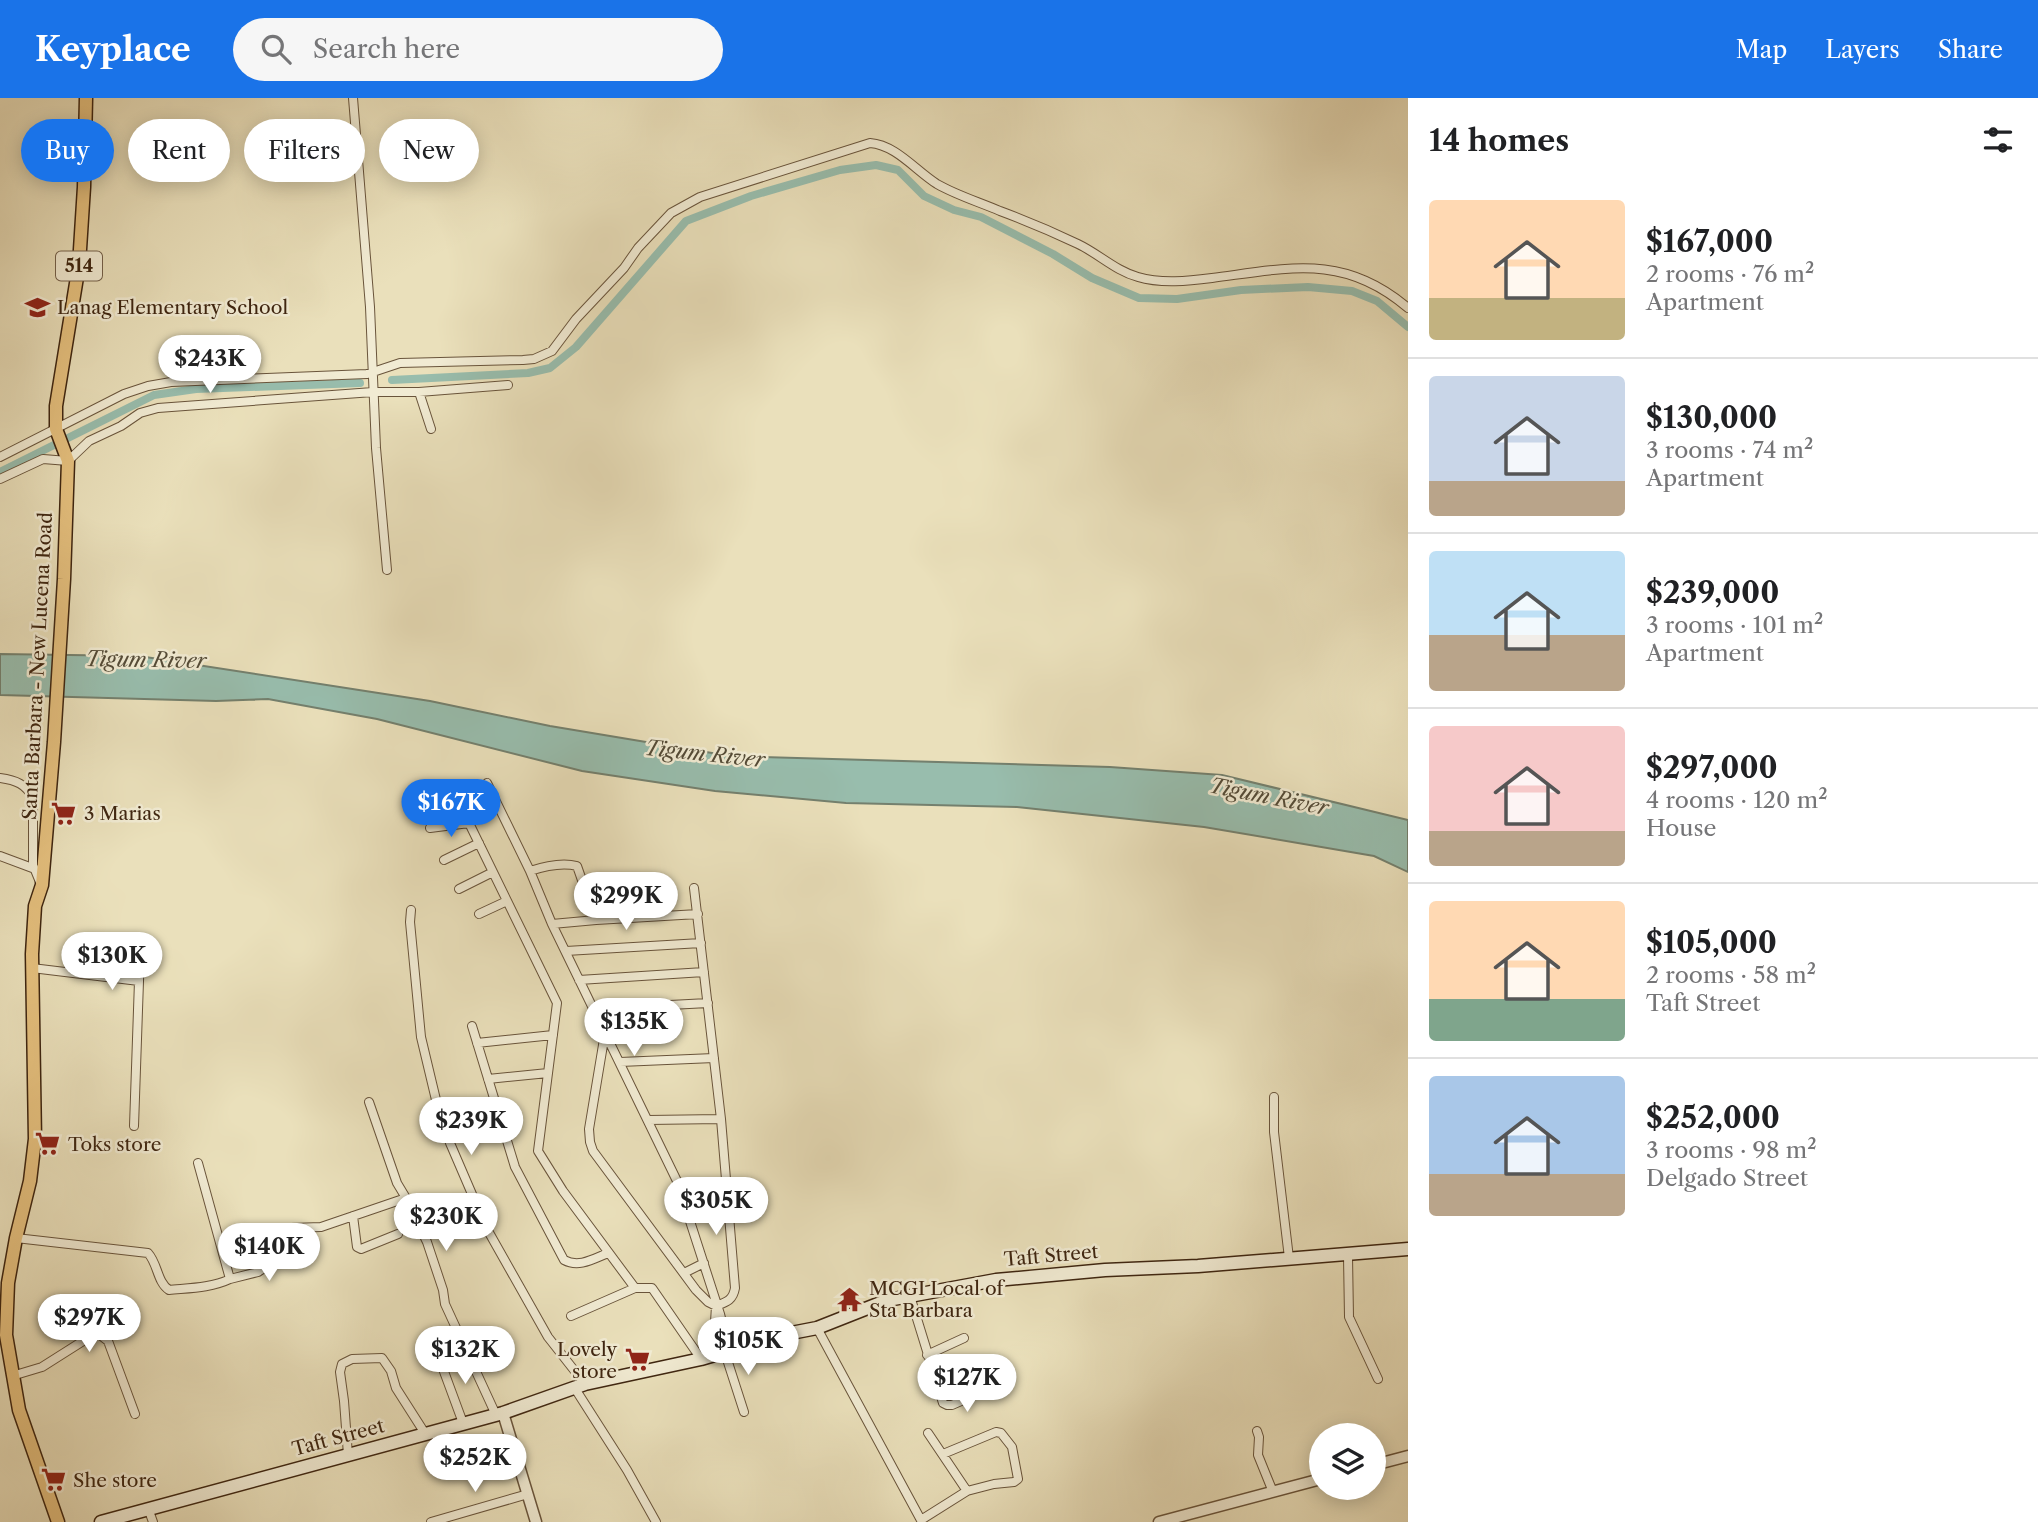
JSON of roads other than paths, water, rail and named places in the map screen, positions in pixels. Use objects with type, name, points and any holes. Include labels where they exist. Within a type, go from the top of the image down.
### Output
[{"type":"main road","name":"Santa Barbara - New Lucena Road","points":[[58,1522],[19,1410],[6,1335],[8,1283],[30,1181],[35,1139],[32,968],[35,906],[42,885],[54,742],[68,459],[57,430],[56,406],[79,265],[86,98]]},
{"type":"main road","name":"Taft Street","points":[[101,1522],[500,1414],[580,1385],[701,1359],[786,1334],[817,1328],[888,1300],[996,1280],[1408,1250]]},
{"type":"street","points":[[353,98],[387,570]]},
{"type":"street","points":[[0,457],[124,394],[148,386],[172,382],[367,374],[400,363],[523,360],[543,356],[552,351],[576,319],[671,213],[700,197],[870,143],[883,144],[937,184],[1082,246],[1125,273],[1138,277],[1160,281],[1199,279],[1322,267],[1367,279],[1408,308]]},
{"type":"street","points":[[0,479],[43,459],[68,459],[89,440],[121,426],[140,412],[158,408],[508,385]]},
{"type":"street","points":[[419,392],[431,429]]},
{"type":"street","points":[[0,778],[12,779],[21,784],[29,790],[33,799],[35,869],[42,885]]},
{"type":"street","points":[[487,783],[677,1181],[704,1263],[716,1306],[714,1316],[744,1412]]},
{"type":"street","points":[[430,828],[469,823],[557,1003],[538,1151],[563,1191],[635,1288]]},
{"type":"street","points":[[444,860],[479,843]]},
{"type":"street","points":[[0,856],[35,869]]},
{"type":"street","points":[[530,871],[547,866],[577,866],[596,920]]},
{"type":"street","points":[[459,889],[493,872]]},
{"type":"street","points":[[605,1033],[589,1129],[593,1151],[708,1302],[716,1306],[727,1302],[734,1296],[735,1287],[714,1058],[694,888]]},
{"type":"street","points":[[479,914],[507,901]]},
{"type":"street","points":[[411,910],[421,1037],[437,1104],[467,1187],[493,1241],[548,1337],[580,1385],[656,1522]]},
{"type":"street","points":[[552,924],[698,914]]},
{"type":"street","points":[[566,951],[701,943]]},
{"type":"street","points":[[134,1126],[140,948]]},
{"type":"street","points":[[32,968],[139,981]]},
{"type":"street","points":[[579,980],[704,972]]},
{"type":"street","points":[[594,1009],[708,1003]]},
{"type":"street","points":[[472,1026],[515,1167],[564,1259],[570,1263],[583,1264],[608,1253]]},
{"type":"street","points":[[477,1043],[553,1035]]},
{"type":"street","points":[[620,1062],[714,1058]]},
{"type":"street","points":[[488,1079],[548,1073]]},
{"type":"street","points":[[1274,1097],[1274,1132],[1289,1258]]},
{"type":"street","points":[[369,1102],[397,1183],[427,1242],[445,1304],[500,1414],[536,1522]]},
{"type":"street","points":[[648,1120],[720,1119]]},
{"type":"street","points":[[198,1163],[229,1279]]},
{"type":"street","points":[[258,1272],[258,1249],[291,1228],[315,1228],[406,1198]]},
{"type":"street","points":[[353,1216],[355,1243],[361,1249],[397,1234]]},
{"type":"street","points":[[16,1238],[148,1253],[165,1289],[169,1290],[207,1286],[258,1272],[293,1249]]},
{"type":"street","points":[[1348,1256],[1349,1317],[1378,1379]]},
{"type":"street","points":[[684,1273],[704,1263]]},
{"type":"street","points":[[571,1316],[635,1288],[652,1288],[701,1359]]},
{"type":"street","points":[[909,1296],[943,1403],[947,1405],[991,1388]]},
{"type":"street","points":[[817,1328],[921,1521],[967,1491],[1018,1479],[1012,1447],[1001,1433],[996,1432],[943,1454]]},
{"type":"street","points":[[12,1376],[42,1367],[99,1334],[108,1341],[135,1414]]},
{"type":"street","points":[[928,1355],[964,1338]]},
{"type":"street","points":[[348,1455],[340,1372],[342,1364],[352,1359],[382,1358],[386,1362],[396,1388],[426,1435]]},
{"type":"street","points":[[439,1358],[463,1423]]},
{"type":"street","points":[[1257,1431],[1258,1455],[1273,1492]]},
{"type":"street","points":[[928,1433],[967,1491]]},
{"type":"street","points":[[1386,1462],[1408,1456]]},
{"type":"street","points":[[1159,1522],[1309,1482]]},
{"type":"street","points":[[431,1522],[528,1494]]},
{"type":"street","points":[[148,1508],[153,1522]]},
{"type":"water","name":"Tigum River","points":[[0,654],[139,656],[430,701],[550,726],[730,756],[1110,767],[1222,775],[1408,820],[1408,872],[1374,856],[1204,827],[1017,807],[846,803],[715,791],[582,771],[377,719],[268,699],[216,701],[0,695]]},
{"type":"waterway","points":[[392,380],[528,373],[550,368],[576,347],[686,221],[751,196],[840,170],[876,165],[898,170],[924,196],[954,210],[981,217],[1053,254],[1092,278],[1139,298],[1177,299],[1241,290],[1308,287],[1352,291],[1377,301],[1408,327]]},
{"type":"waterway","points":[[0,472],[154,395],[196,389],[360,383]]},
{"type":"place","name":"Lanag Elementary School","points":[[37,307]]},
{"type":"place","name":"3 Marias","points":[[64,813]]},
{"type":"place","name":"Toks store","points":[[48,1144]]},
{"type":"place","name":"MCGI Local of Sta Barbara","points":[[849,1299]]},
{"type":"place","name":"Lovely store","points":[[637,1360]]},
{"type":"place","name":"She store","points":[[53,1480]]}]
